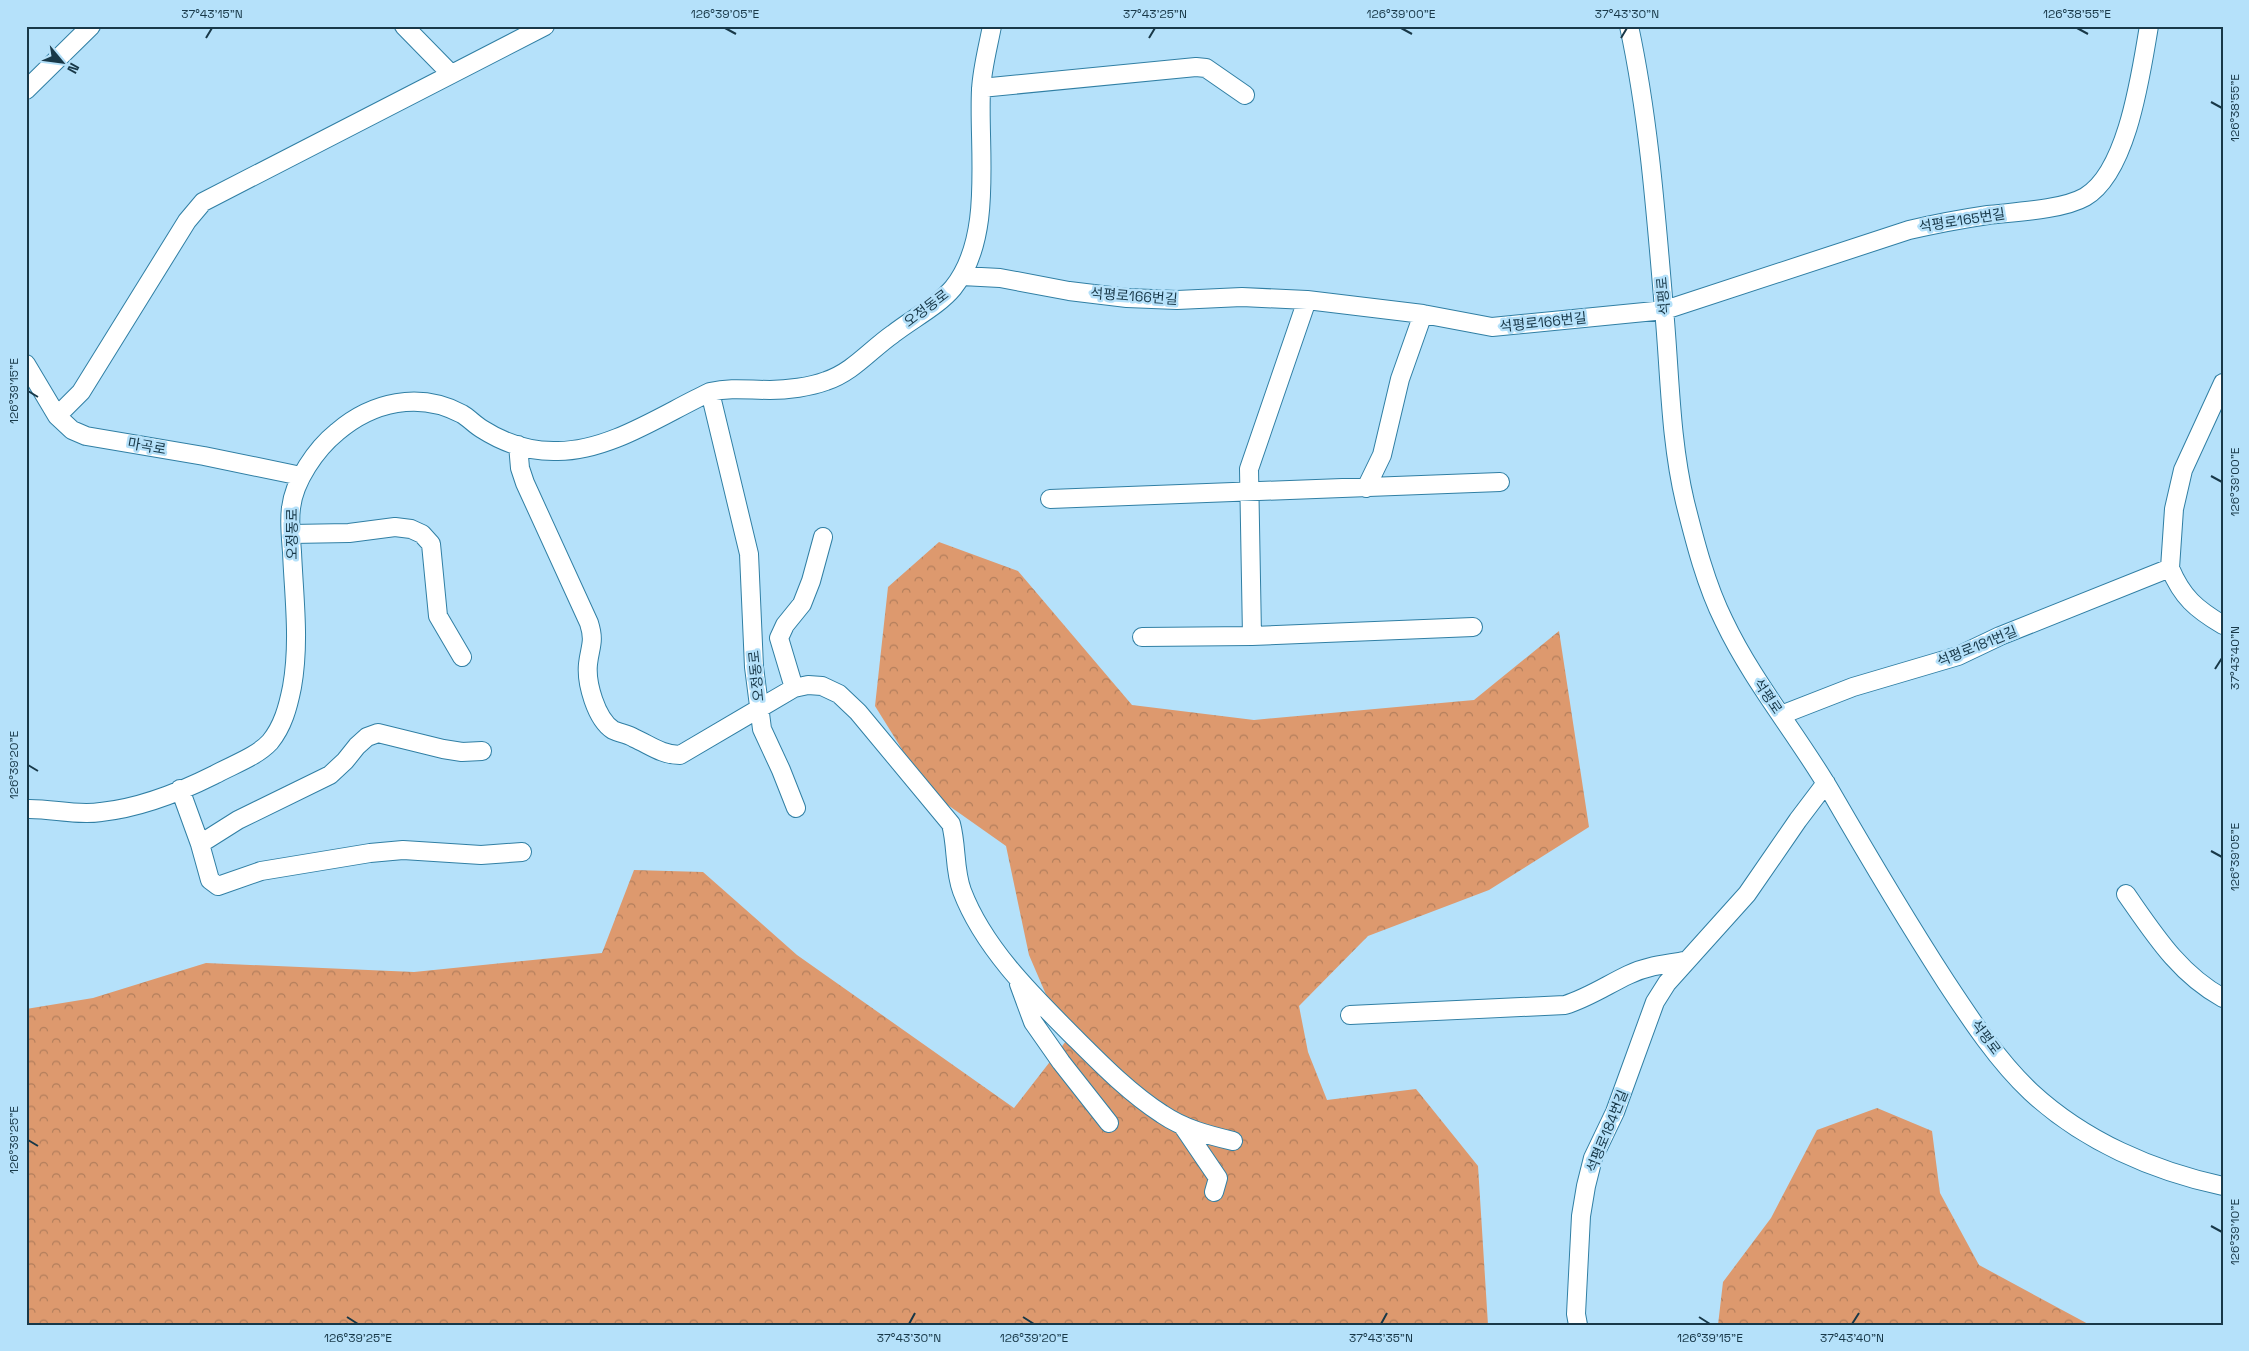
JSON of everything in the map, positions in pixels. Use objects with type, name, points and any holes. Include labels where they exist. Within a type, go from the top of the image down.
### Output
[{"type":"street","points":[[26,90],[91,26]]},
{"type":"street","points":[[404,26],[451,74]]},
{"type":"street","points":[[57,416],[81,392],[187,221],[203,202],[544,26]]},
{"type":"street","name":"오정동로","points":[[26,809],[42,808],[78,814],[103,812],[202,781],[253,755],[268,744],[279,730],[288,707],[296,664],[297,637],[291,506],[301,476],[335,433],[358,417],[386,404],[402,401],[419,401],[462,414],[482,429],[505,442],[528,449],[558,451],[594,447],[710,392],[728,388],[771,390],[824,382],[839,377],[856,366],[873,348],[944,296],[962,276],[976,236],[979,216],[982,151],[981,88],[992,26]]},
{"type":"street","name":"석평로","points":[[1629,26],[1649,151],[1664,310],[1670,406],[1684,499],[1701,559],[1723,620],[1748,666],[1826,783],[1912,929],[1957,999],[2002,1059],[2030,1090],[2060,1115],[2099,1140],[2148,1164],[2223,1186]]},
{"type":"street","name":"석평로165번길","points":[[1664,310],[1909,230],[1941,222],[2034,210],[2084,197],[2097,187],[2112,167],[2125,135],[2142,70],[2149,26]]},
{"type":"street","points":[[981,88],[1196,67],[1206,68],[1245,95]]},
{"type":"street","name":"석평로166번길","points":[[962,276],[1000,278],[1069,291],[1127,298],[1177,300],[1242,297],[1307,300],[1423,314],[1492,327],[1664,310]]},
{"type":"street","points":[[1252,636],[1249,469],[1307,300]]},
{"type":"street","points":[[1366,488],[1382,454],[1400,379],[1423,314]]},
{"type":"street","name":"마곡로","points":[[26,364],[57,416],[72,430],[86,436],[204,456],[301,476]]},
{"type":"street","points":[[2223,384],[2183,470],[2174,510],[2170,568],[2178,588],[2189,601],[2223,625]]},
{"type":"street","name":"오정동로","points":[[710,392],[749,554],[754,667],[762,729],[796,808]]},
{"type":"street","points":[[518,445],[520,468],[525,483],[590,623],[593,637],[588,663],[591,693],[602,718],[613,729],[661,752],[680,755],[794,688],[822,686],[839,694],[858,712],[951,824],[956,840],[962,890],[976,920],[997,952],[1017,976],[1060,1023],[1116,1079],[1162,1115],[1208,1135],[1233,1141]]},
{"type":"street","points":[[1050,499],[1500,482]]},
{"type":"street","points":[[291,534],[349,533],[395,527],[411,529],[422,534],[430,544],[438,616],[462,657]]},
{"type":"street","points":[[794,688],[779,638],[784,625],[802,604],[811,582],[823,537]]},
{"type":"street","name":"석평로181번길","points":[[1781,715],[1854,688],[1958,656],[2000,636],[2170,568]]},
{"type":"street","points":[[2206,614],[2223,607]]},
{"type":"street","points":[[1142,637],[1252,636],[1472,627]]},
{"type":"street","points":[[200,844],[238,820],[330,775],[362,741],[378,733],[443,749],[462,752],[482,751]]},
{"type":"street","name":"석평로184번길","points":[[1574,1321],[1580,1216],[1593,1158],[1615,1112],[1655,1002],[1667,983],[1685,961],[1747,894],[1826,783]]},
{"type":"street","points":[[180,789],[200,844],[210,880],[218,886],[239,877],[261,871],[370,853],[403,850],[481,855],[522,852]]},
{"type":"street","points":[[2126,894],[2172,958],[2192,978],[2223,998]]},
{"type":"street","points":[[1350,1015],[1565,1006],[1583,1000],[1628,975],[1653,966],[1685,961]]},
{"type":"street","points":[[1017,976],[1033,1022],[1061,1062],[1109,1123]]},
{"type":"street","points":[[1182,1125],[1218,1178],[1214,1192]]},
{"type":"green space","points":[[939,542],[1018,571],[1132,705],[1254,720],[1474,700],[1559,631],[1589,827],[1489,890],[1368,936],[1299,1006],[1308,1052],[1327,1100],[1416,1089],[1478,1166],[1488,1325],[26,1325],[26,1009],[93,998],[206,963],[414,972],[602,953],[634,870],[703,872],[797,955],[1014,1108],[1066,1041],[1029,955],[1006,846],[928,791],[875,706],[888,587]]},
{"type":"green space","points":[[1877,1108],[1932,1131],[1940,1193],[1979,1265],[2090,1325],[1718,1325],[1723,1282],[1771,1218],[1817,1130]]}]
